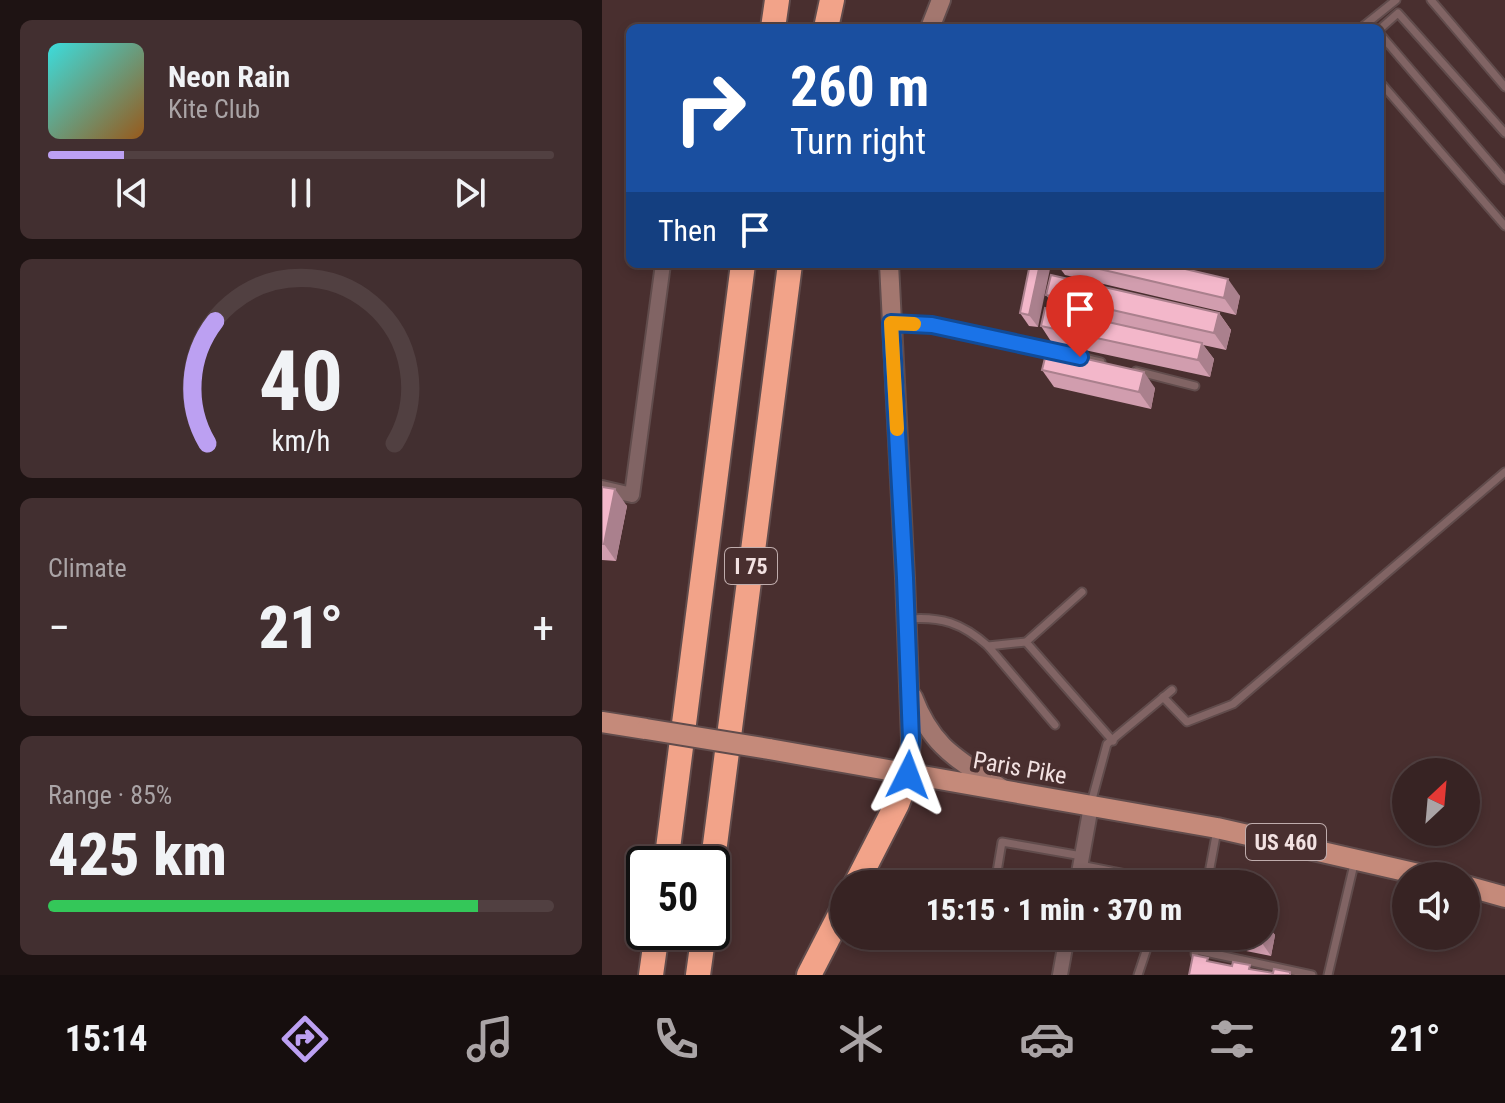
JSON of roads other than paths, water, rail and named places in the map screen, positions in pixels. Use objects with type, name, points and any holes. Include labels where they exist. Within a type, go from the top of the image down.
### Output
[{"type":"highway","points":[[774,24],[777,0]]},
{"type":"highway","points":[[823,24],[824,0]]},
{"type":"highway","points":[[824,24],[832,0]]},
{"type":"highway","name":"I 75","points":[[668,846],[742,268]]},
{"type":"highway","name":"I 75","points":[[715,846],[789,268]]},
{"type":"highway","points":[[863,870],[897,804],[908,775]]},
{"type":"highway","points":[[809,975],[830,934]]},
{"type":"highway","points":[[651,975],[654,950]]},
{"type":"highway","points":[[698,975],[701,950]]},
{"type":"main road","points":[[932,24],[941,0]]},
{"type":"main road","points":[[889,268],[911,740],[908,775]]},
{"type":"main road","points":[[908,684],[922,721],[943,749],[1006,792]]},
{"type":"main road","name":"Paris Pike","points":[[602,722],[1217,828],[1392,867]]},
{"type":"main road","points":[[1480,890],[1505,897]]},
{"type":"street","points":[[602,488],[632,495],[662,268]]},
{"type":"street","points":[[1079,870],[1091,806]]},
{"type":"street","points":[[1060,975],[1064,950]]},
{"type":"lane","points":[[1366,24],[1396,0]]},
{"type":"lane","points":[[1431,0],[1505,87]]},
{"type":"lane","points":[[1384,27],[1398,13],[1505,133]]},
{"type":"lane","points":[[1384,36],[1505,180]]},
{"type":"lane","points":[[1384,87],[1505,226]]},
{"type":"lane","points":[[891,323],[932,325],[1022,342],[1108,364]]},
{"type":"lane","points":[[1123,368],[1195,386]]},
{"type":"lane","points":[[1163,697],[1187,722],[1233,704],[1505,472]]},
{"type":"lane","points":[[988,646],[1026,642],[1082,592]]},
{"type":"lane","points":[[906,619],[945,619],[959,624],[988,646],[1055,725]]},
{"type":"lane","points":[[1026,642],[1113,741]]},
{"type":"lane","points":[[1091,806],[1107,744],[1172,690]]},
{"type":"lane","points":[[1210,870],[1217,828]]},
{"type":"lane","points":[[997,870],[1002,842],[1081,860],[1106,870]]},
{"type":"lane","points":[[1328,975],[1355,858]]},
{"type":"lane","points":[[1138,975],[1146,950]]},
{"type":"lane","points":[[1194,962],[1196,950],[1312,975]]}]
